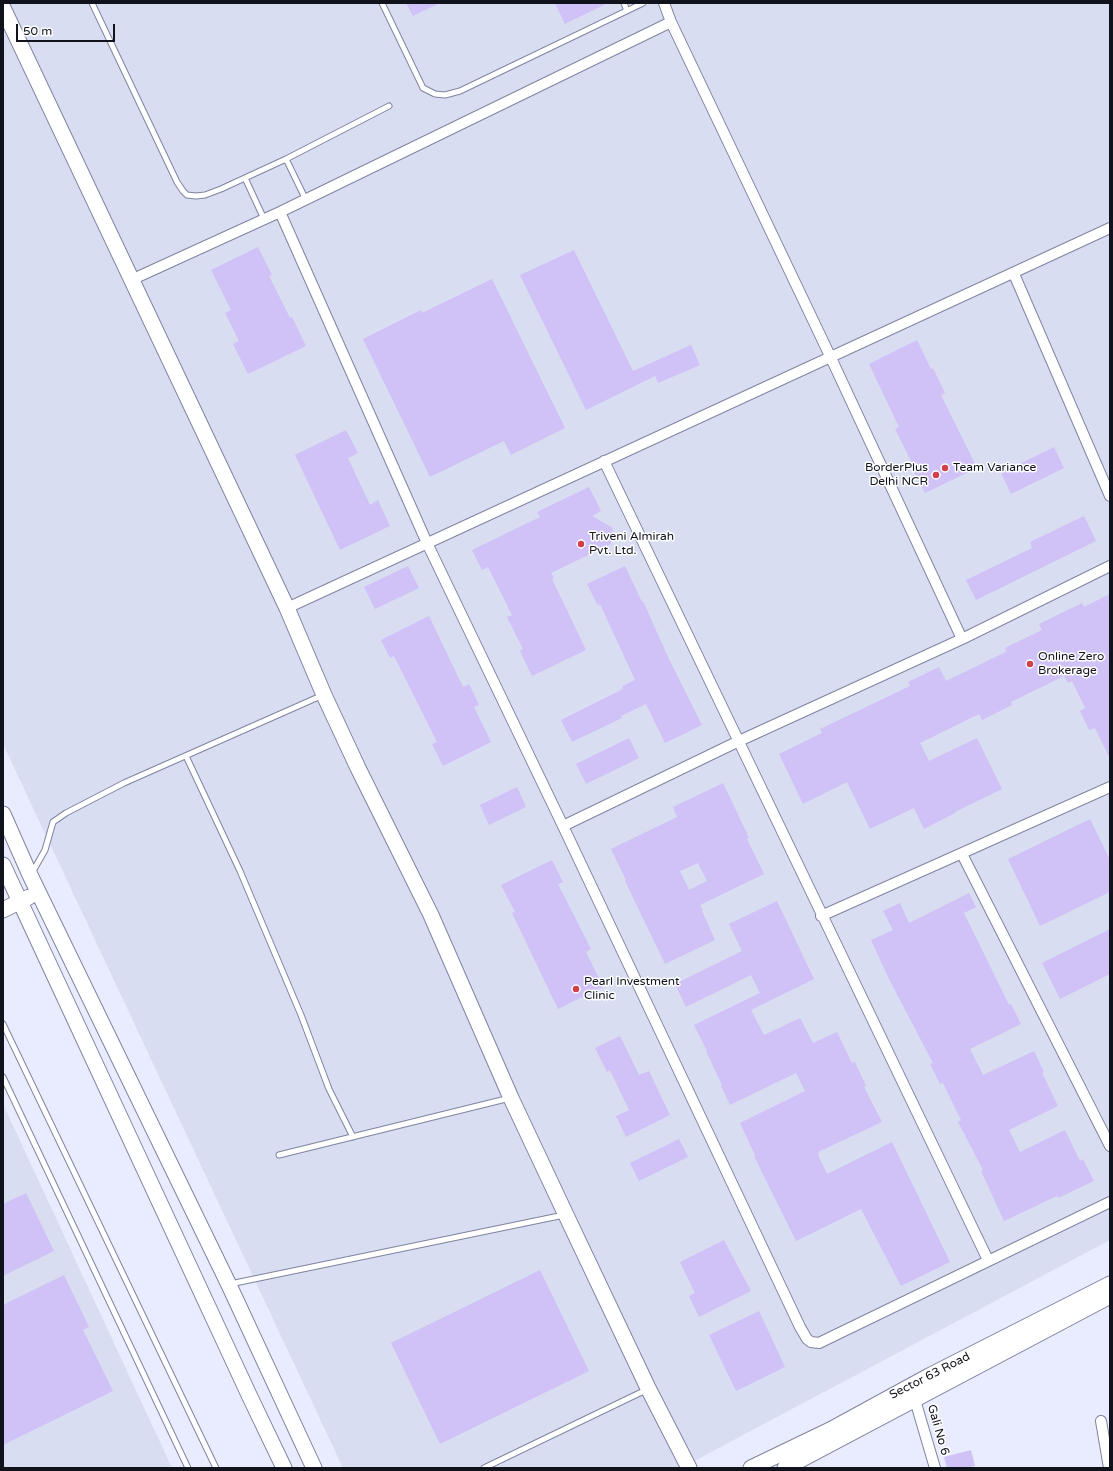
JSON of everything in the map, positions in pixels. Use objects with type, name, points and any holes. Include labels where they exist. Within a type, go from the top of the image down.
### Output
[{"type":"street","points":[[664,3],[671,22],[831,358],[962,639]]},
{"type":"street","points":[[3,8],[287,608],[324,695],[358,768],[431,915],[511,1098],[648,1388],[689,1468]]},
{"type":"street","points":[[131,280],[306,200],[671,22]]},
{"type":"street","points":[[280,212],[427,543],[563,826],[800,1328],[807,1339],[811,1342],[819,1343],[1110,1202]]},
{"type":"street","points":[[287,608],[1014,274],[1110,228]]},
{"type":"street","points":[[1014,274],[1110,496]]},
{"type":"street","points":[[604,462],[739,741],[821,916],[988,1260]]},
{"type":"street","points":[[563,826],[739,741],[962,639],[1110,566]]},
{"type":"street","points":[[821,916],[1110,788]]},
{"type":"street","points":[[3,814],[30,875],[228,1285],[314,1468]]},
{"type":"street","points":[[962,854],[1110,1146]]},
{"type":"street","points":[[3,865],[8,888],[20,901],[284,1468]]},
{"type":"street","points":[[8,888],[30,875]]},
{"type":"street","points":[[3,910],[39,891]]},
{"type":"street","name":"Sector 63 Road","points":[[751,1468],[830,1430],[929,1376],[1110,1284]]},
{"type":"street","name":"Sector 63 Road","points":[[786,1468],[1110,1296]]},
{"type":"street","name":"Gali No 6","points":[[915,1400],[935,1468]]},
{"type":"street","points":[[1101,1421],[1109,1468]]},
{"type":"lane","points":[[92,3],[177,182],[187,195],[205,195],[245,178],[390,106]]},
{"type":"lane","points":[[382,3],[423,88],[435,94],[445,95],[460,91],[643,3]]},
{"type":"lane","points":[[624,3],[627,11]]},
{"type":"lane","points":[[286,158],[306,200]]},
{"type":"lane","points":[[245,178],[264,219]]},
{"type":"lane","points":[[30,875],[45,850],[51,827],[55,819],[124,783],[324,695]]},
{"type":"lane","points":[[186,756],[240,871],[301,1015],[329,1088],[353,1137]]},
{"type":"lane","points":[[3,1024],[216,1468]]},
{"type":"lane","points":[[3,1077],[188,1468]]},
{"type":"lane","points":[[279,1155],[511,1098]]},
{"type":"lane","points":[[228,1285],[566,1215]]},
{"type":"lane","points":[[484,1468],[648,1388]]},
{"type":"shaded area","points":[[3,3],[1110,3],[1110,1240],[681,1468],[343,1468],[3,744]]},
{"type":"shaded area","points":[[3,1104],[172,1468],[3,1468]]},
{"type":"building","points":[[406,3],[440,3],[413,16]]},
{"type":"building","points":[[555,3],[608,3],[565,24]]},
{"type":"building","points":[[258,247],[272,275],[269,276],[306,346],[248,374],[233,344],[239,341],[225,313],[231,310],[211,270]]},
{"type":"building","points":[[574,250],[633,371],[691,345],[700,365],[658,383],[655,376],[586,410],[520,275]]},
{"type":"building","points":[[492,279],[565,428],[511,455],[504,441],[430,477],[363,339],[421,310],[422,313]]},
{"type":"building","points":[[917,340],[945,393],[941,395],[977,468],[925,493],[895,429],[899,427],[869,364]]},
{"type":"building","points":[[346,430],[358,453],[348,458],[370,505],[378,500],[390,526],[340,550],[295,455]]},
{"type":"building","points":[[1054,447],[1064,468],[1011,494],[1001,473]]},
{"type":"building","points":[[589,487],[601,511],[592,516],[613,528],[611,544],[551,573],[554,578],[552,579],[586,650],[532,676],[520,651],[523,649],[507,617],[512,615],[488,567],[482,570],[472,550],[540,517],[537,512]]},
{"type":"building","points":[[1084,516],[1096,541],[976,600],[966,580],[1032,548],[1030,542]]},
{"type":"building","points":[[408,566],[419,588],[375,609],[364,587]]},
{"type":"building","points":[[625,566],[702,725],[665,743],[646,704],[621,716],[622,718],[572,742],[561,720],[623,689],[622,686],[635,680],[600,604],[598,606],[587,584]]},
{"type":"building","points":[[1110,594],[1110,759],[1095,728],[1089,730],[1080,711],[1085,708],[1072,681],[1068,683],[1064,676],[1011,702],[1012,705],[982,720],[979,714],[920,743],[929,761],[977,738],[1002,789],[924,829],[914,808],[870,829],[847,782],[803,804],[779,754],[822,733],[820,729],[910,686],[908,682],[939,667],[946,681],[1006,652],[1005,648],[1042,630],[1039,624],[1082,603],[1084,607]]},
{"type":"building","points":[[429,616],[463,687],[469,684],[479,705],[474,707],[491,742],[443,766],[432,744],[437,742],[394,656],[390,658],[381,640]]},
{"type":"building","points":[[629,738],[639,758],[586,784],[576,764]]},
{"type":"building","points":[[723,783],[764,874],[700,905],[715,940],[665,964],[611,849],[677,817],[673,807]],"holes":[[[698,863],[707,881],[689,890],[680,871]]]},
{"type":"building","points":[[517,787],[526,807],[489,825],[480,805]]},
{"type":"building","points":[[1090,819],[1110,860],[1110,892],[1040,926],[1008,859]]},
{"type":"building","points":[[552,860],[563,882],[558,884],[591,949],[586,952],[603,987],[558,1009],[512,913],[515,912],[501,885]]},
{"type":"building","points":[[969,893],[976,907],[964,913],[1009,1005],[1011,1004],[1021,1024],[970,1049],[983,1075],[1034,1051],[1044,1072],[1042,1073],[1058,1106],[1009,1130],[1020,1152],[1065,1130],[1080,1161],[1083,1159],[1094,1181],[1058,1198],[1057,1196],[1004,1221],[981,1171],[983,1170],[958,1122],[961,1120],[943,1083],[940,1084],[930,1064],[933,1063],[890,981],[871,940],[893,930],[883,911],[900,903],[909,923]]},
{"type":"building","points":[[777,901],[814,979],[751,1010],[764,1035],[800,1018],[813,1043],[837,1032],[852,1063],[855,1062],[866,1086],[864,1087],[882,1122],[818,1152],[818,1155],[827,1174],[892,1142],[950,1262],[901,1286],[861,1209],[796,1241],[754,1156],[755,1155],[740,1123],[805,1091],[796,1073],[730,1105],[694,1025],[760,993],[751,975],[686,1007],[675,984],[742,951],[729,924]]},
{"type":"building","points":[[1110,929],[1110,974],[1060,999],[1042,963]]},
{"type":"building","points":[[620,1036],[639,1075],[649,1071],[670,1115],[626,1137],[616,1116],[629,1110],[610,1070],[607,1072],[595,1048]]},
{"type":"building","points":[[679,1139],[688,1157],[639,1181],[630,1163]]},
{"type":"building","points":[[26,1193],[54,1251],[3,1276],[3,1204]]},
{"type":"building","points":[[724,1240],[751,1291],[699,1317],[689,1296],[695,1293],[680,1262]]},
{"type":"building","points":[[540,1270],[589,1371],[440,1444],[391,1343]]},
{"type":"building","points":[[64,1275],[89,1327],[83,1330],[113,1391],[3,1445],[3,1305]]},
{"type":"building","points":[[759,1311],[785,1367],[736,1391],[709,1335]]},
{"type":"building","points":[[971,1450],[975,1466],[966,1468],[947,1468],[944,1457]]},
{"type":"place","name":"Team Variance","points":[[945,468]]},
{"type":"place","name":"BorderPlus Delhi NCR","points":[[936,475]]},
{"type":"place","name":"Triveni Almirah Pvt. Ltd.","points":[[581,544]]},
{"type":"place","name":"Online Zero Brokerage","points":[[1030,664]]},
{"type":"place","name":"Pearl Investment Clinic","points":[[576,989]]}]
